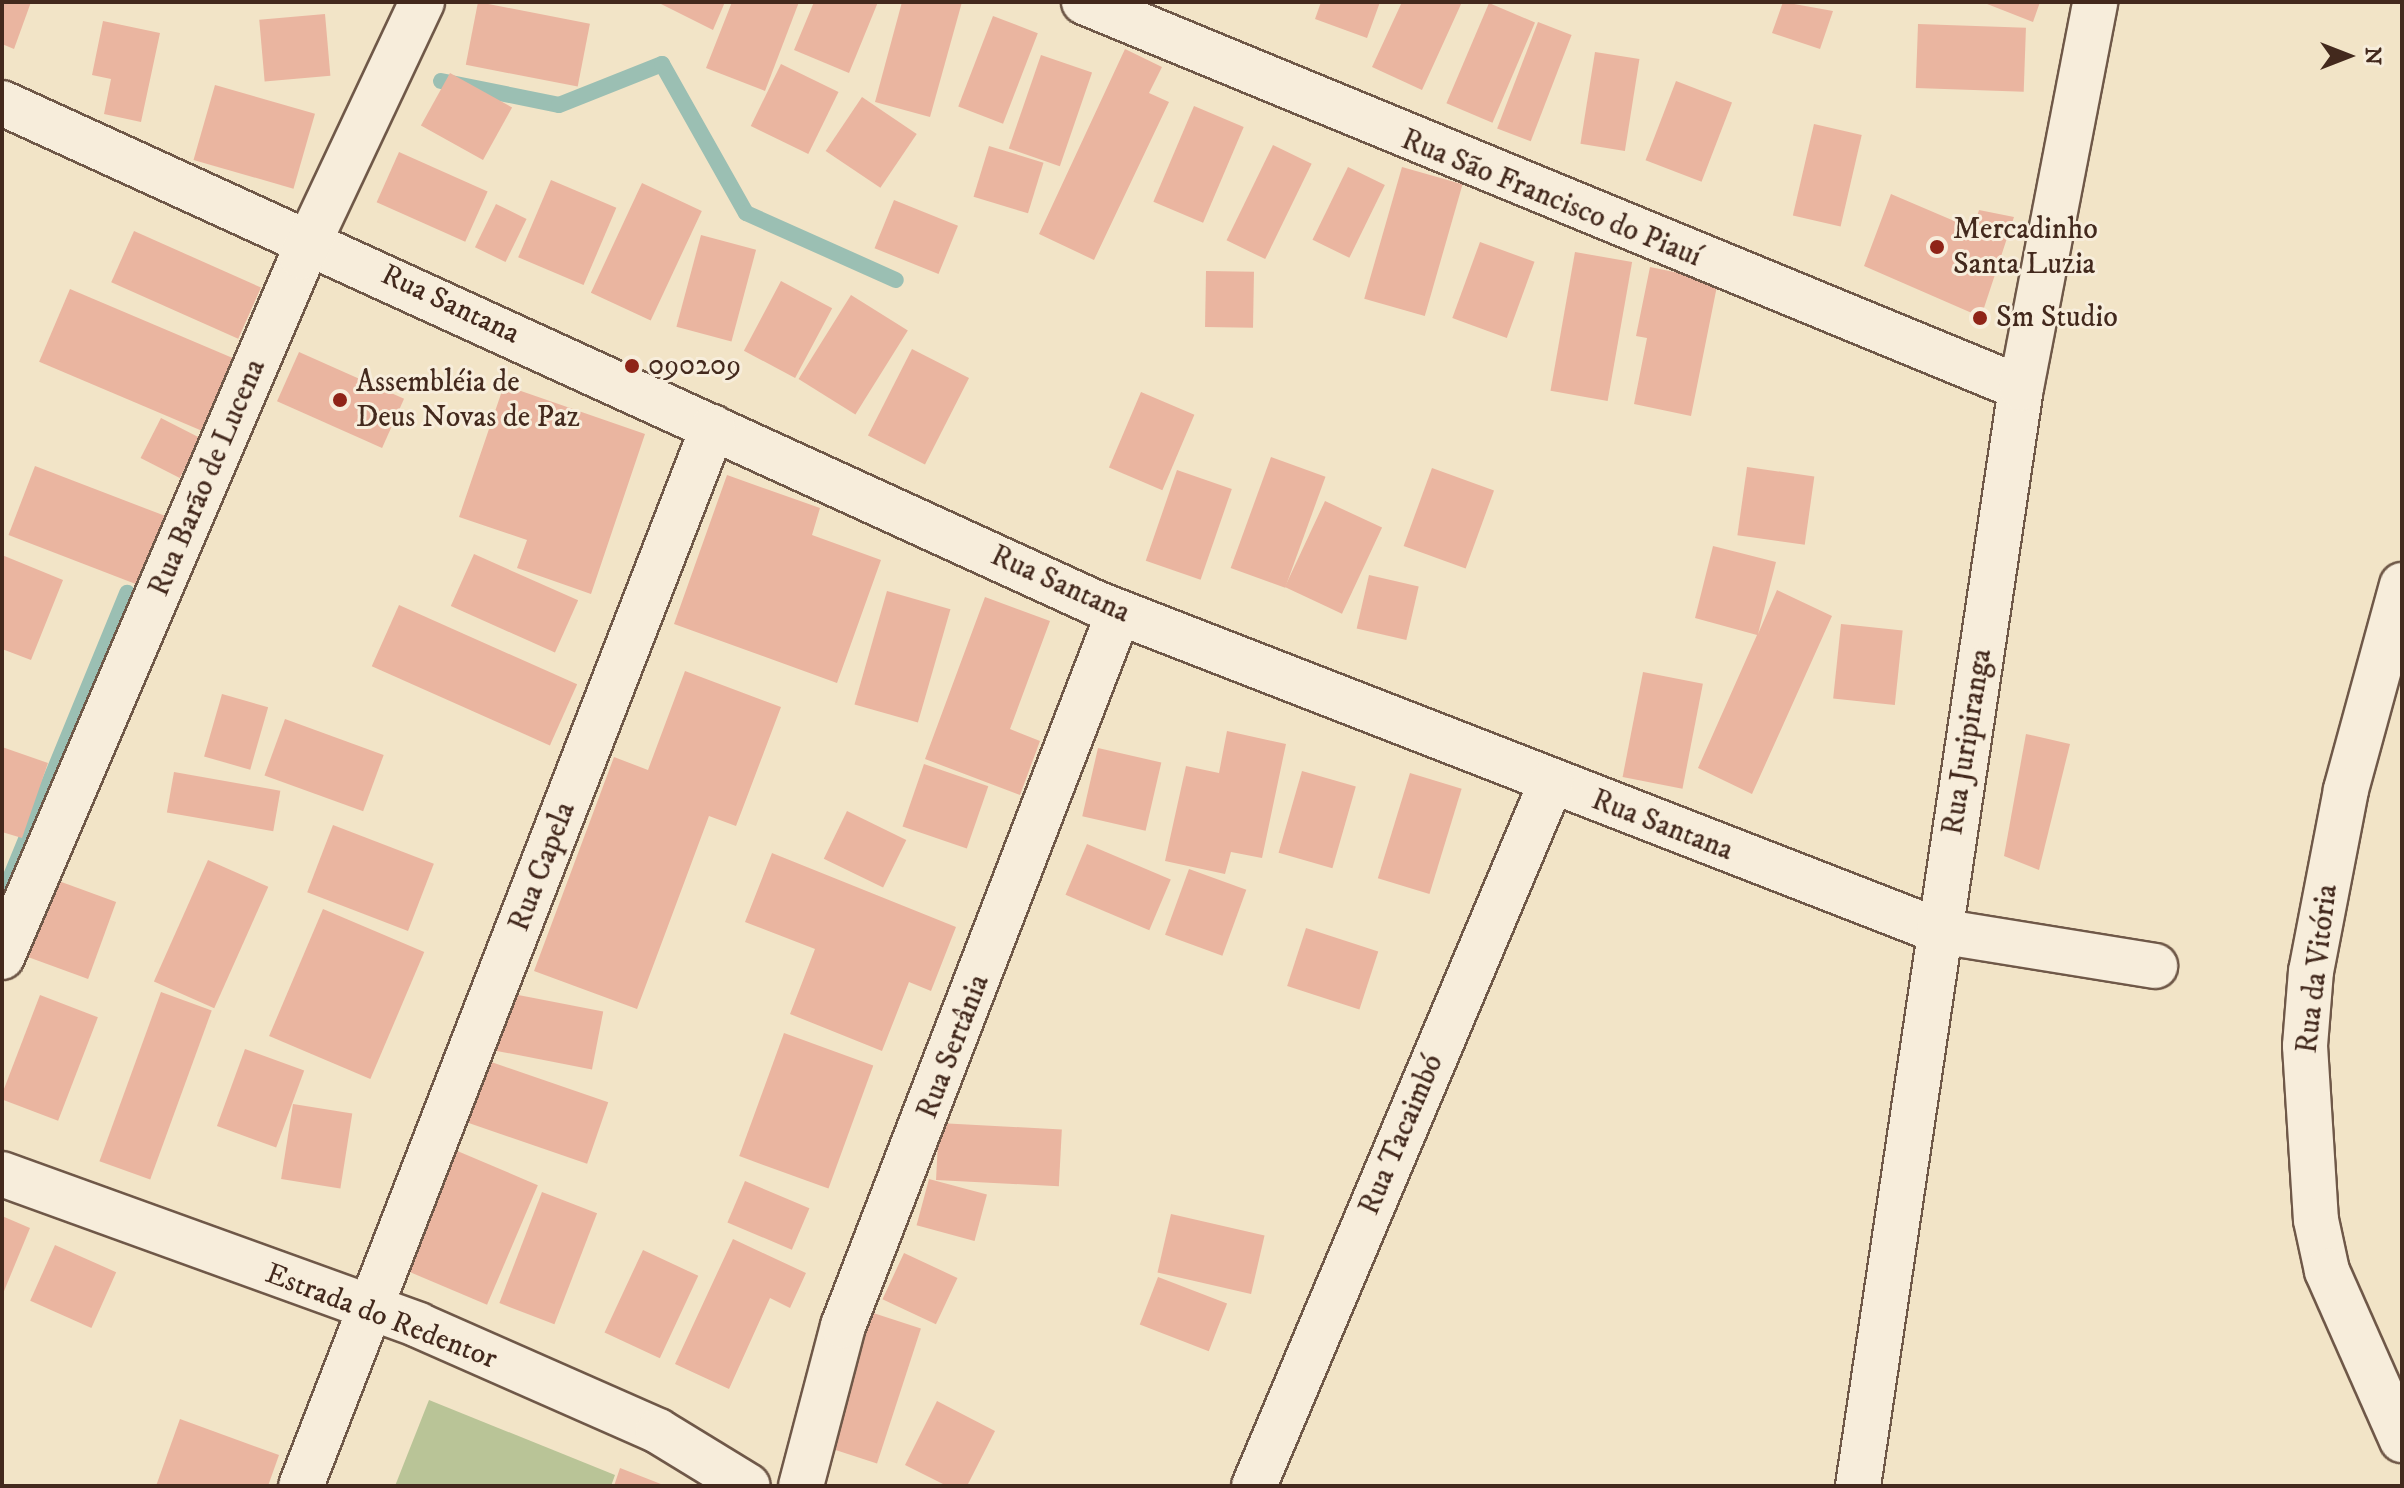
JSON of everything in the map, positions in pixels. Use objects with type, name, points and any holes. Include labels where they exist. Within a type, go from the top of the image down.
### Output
[{"type":"street","name":"Rua Barão de Lucena","points":[[2,957],[310,241],[422,2]]},
{"type":"street","name":"Rua São Francisco do Piauí","points":[[1084,2],[2021,388]]},
{"type":"street","name":"Rua Juripiranga","points":[[1858,1486],[2021,388],[2095,2]]},
{"type":"street","name":"Rua Santana","points":[[2,103],[1119,612],[1551,783],[1939,931],[2155,966]]},
{"type":"street","name":"Rua Capela","points":[[301,1486],[374,1308],[713,427]]},
{"type":"street","name":"Rua da Vitória","points":[[2402,585],[2343,804],[2305,1046],[2316,1220],[2327,1271],[2402,1440]]},
{"type":"street","name":"Rua Sertânia","points":[[801,1486],[843,1326],[1119,612]]},
{"type":"street","name":"Rua Tacaimbó","points":[[1254,1486],[1551,783]]},
{"type":"street","name":"Estrada do Redentor","points":[[2,1174],[374,1308],[658,1431],[748,1486]]},
{"type":"green space","points":[[429,1400],[615,1475],[611,1486],[395,1486]]},
{"type":"building","points":[[2,2],[31,2],[14,49],[2,44]]},
{"type":"building","points":[[478,2],[590,24],[578,87],[466,65]]},
{"type":"building","points":[[657,2],[725,2],[713,30]]},
{"type":"building","points":[[732,2],[799,2],[765,91],[706,68]]},
{"type":"building","points":[[814,2],[878,2],[849,73],[794,50]]},
{"type":"building","points":[[902,2],[962,2],[930,117],[875,102]]},
{"type":"building","points":[[1321,2],[1380,2],[1367,38],[1315,19]]},
{"type":"building","points":[[1402,2],[1462,2],[1422,90],[1372,67]]},
{"type":"building","points":[[1783,2],[1833,11],[1820,49],[1772,33]]},
{"type":"building","points":[[1982,2],[2040,2],[2033,22]]},
{"type":"building","points":[[1489,3],[1535,23],[1492,123],[1446,103]]},
{"type":"building","points":[[325,14],[330,76],[265,82],[259,20]]},
{"type":"building","points":[[993,16],[1038,33],[1003,124],[958,107]]},
{"type":"building","points":[[103,21],[160,33],[141,122],[104,114],[111,79],[92,75]]},
{"type":"building","points":[[1538,22],[1572,35],[1531,141],[1497,128]]},
{"type":"building","points":[[1918,24],[2026,28],[2024,92],[1916,88]]},
{"type":"building","points":[[1125,49],[1162,67],[1149,93],[1169,102],[1094,260],[1039,234]]},
{"type":"building","points":[[1595,52],[1639,59],[1625,151],[1580,144]]},
{"type":"building","points":[[1041,55],[1092,73],[1060,166],[1009,149]]},
{"type":"building","points":[[781,64],[839,92],[808,154],[751,126]]},
{"type":"building","points":[[450,73],[512,107],[483,160],[421,125]]},
{"type":"building","points":[[1676,81],[1732,103],[1702,182],[1646,160]]},
{"type":"building","points":[[215,85],[315,114],[293,189],[194,160]]},
{"type":"building","points":[[862,97],[917,134],[880,188],[826,151]]},
{"type":"building","points":[[1194,106],[1244,127],[1203,223],[1153,202]]},
{"type":"building","points":[[1814,124],[1862,135],[1841,227],[1793,216]]},
{"type":"building","points":[[1273,145],[1312,164],[1265,259],[1227,240]]},
{"type":"building","points":[[989,146],[1044,163],[1028,213],[974,197]]},
{"type":"building","points":[[399,152],[488,191],[465,242],[377,202]]},
{"type":"building","points":[[1348,167],[1385,185],[1349,258],[1312,240]]},
{"type":"building","points":[[1402,167],[1463,184],[1425,316],[1364,299]]},
{"type":"building","points":[[551,180],[616,208],[584,285],[518,257]]},
{"type":"building","points":[[642,183],[702,211],[651,321],[591,293]]},
{"type":"building","name":"Mercadinho Santa Luzia","points":[[1891,194],[1973,229],[1979,210],[2014,217],[1981,317],[1864,266]]},
{"type":"building","points":[[894,200],[958,226],[938,274],[875,248]]},
{"type":"building","points":[[496,204],[527,219],[506,262],[475,247]]},
{"type":"building","points":[[134,231],[261,288],[238,339],[111,282]]},
{"type":"building","points":[[701,235],[756,250],[731,342],[676,327]]},
{"type":"building","points":[[1480,242],[1535,262],[1507,338],[1452,318]]},
{"type":"building","points":[[1575,252],[1632,262],[1608,401],[1551,391]]},
{"type":"building","points":[[1650,267],[1718,281],[1691,416],[1634,404],[1647,338],[1636,336]]},
{"type":"building","points":[[1206,271],[1254,272],[1253,328],[1205,327]]},
{"type":"building","points":[[781,281],[832,308],[795,378],[744,351]]},
{"type":"building","points":[[70,289],[234,359],[203,431],[39,362]]},
{"type":"building","points":[[851,295],[908,331],[855,414],[799,379]]},
{"type":"building","points":[[912,349],[969,378],[925,464],[868,435]]},
{"type":"building","name":"Assembléia de Deus Novas de Paz","points":[[299,352],[404,399],[382,448],[277,401]]},
{"type":"building","points":[[504,385],[645,434],[591,594],[517,568],[527,540],[459,517]]},
{"type":"building","points":[[1141,392],[1194,415],[1162,490],[1109,467]]},
{"type":"building","points":[[161,418],[200,438],[180,478],[141,458]]},
{"type":"building","points":[[1271,457],[1326,477],[1285,588],[1231,568]]},
{"type":"building","points":[[35,466],[165,516],[138,585],[8,535]]},
{"type":"building","points":[[1747,467],[1814,476],[1805,545],[1737,535]]},
{"type":"building","points":[[1432,468],[1494,491],[1466,569],[1404,546]]},
{"type":"building","points":[[1177,470],[1232,489],[1201,580],[1146,561]]},
{"type":"building","points":[[727,475],[820,508],[812,535],[881,560],[837,683],[674,624]]},
{"type":"building","points":[[1325,501],[1382,528],[1342,614],[1285,587]]},
{"type":"building","points":[[1713,546],[1776,562],[1758,634],[1777,590],[1832,616],[1752,794],[1698,768],[1757,635],[1695,618]]},
{"type":"building","points":[[474,554],[578,600],[555,652],[451,606]]},
{"type":"building","points":[[2,555],[63,580],[31,660],[2,649]]},
{"type":"building","points":[[1369,575],[1419,586],[1406,640],[1357,629]]},
{"type":"building","points":[[887,591],[950,609],[918,723],[854,704]]},
{"type":"building","points":[[985,597],[1050,621],[1010,729],[1040,741],[1020,795],[925,759]]},
{"type":"building","points":[[399,605],[577,684],[550,746],[372,666]]},
{"type":"building","points":[[1841,624],[1903,630],[1895,705],[1833,699]]},
{"type":"building","points":[[685,671],[781,707],[736,826],[709,816],[637,1009],[534,971],[614,757],[648,770]]},
{"type":"building","points":[[1643,672],[1703,684],[1682,789],[1623,777]]},
{"type":"building","points":[[222,694],[268,707],[250,770],[204,756]]},
{"type":"building","points":[[285,719],[384,755],[363,811],[264,775]]},
{"type":"building","points":[[1227,731],[1286,744],[1262,858],[1231,852],[1225,874],[1165,861],[1186,766],[1219,773]]},
{"type":"building","points":[[2026,734],[2070,744],[2039,870],[2004,856]]},
{"type":"building","points":[[2,747],[48,763],[22,838],[2,832]]},
{"type":"building","points":[[1098,748],[1161,763],[1146,831],[1082,816]]},
{"type":"building","points":[[924,764],[988,786],[967,849],[903,826]]},
{"type":"building","points":[[1302,771],[1356,786],[1332,868],[1279,853]]},
{"type":"building","points":[[174,772],[280,791],[273,831],[167,812]]},
{"type":"building","points":[[1410,773],[1462,789],[1429,894],[1378,878]]},
{"type":"building","points":[[847,811],[906,840],[883,888],[824,859]]},
{"type":"building","points":[[333,825],[434,864],[408,931],[307,892]]},
{"type":"building","points":[[1087,844],[1171,880],[1149,930],[1066,895]]},
{"type":"building","points":[[772,853],[956,927],[931,991],[909,982],[882,1051],[790,1014],[815,949],[745,922]]},
{"type":"building","points":[[208,860],[268,887],[214,1008],[154,982]]},
{"type":"building","points":[[1189,869],[1246,890],[1222,956],[1165,935]]},
{"type":"building","points":[[56,880],[116,902],[88,979],[28,957]]},
{"type":"building","points":[[323,909],[424,952],[370,1079],[269,1036]]},
{"type":"building","points":[[1306,928],[1378,951],[1359,1009],[1287,986]]},
{"type":"building","points":[[161,992],[212,1010],[150,1180],[99,1161]]},
{"type":"building","points":[[508,993],[603,1012],[592,1069],[497,1051]]},
{"type":"building","points":[[40,995],[98,1017],[58,1121],[2,1099]]},
{"type":"building","points":[[784,1033],[873,1065],[828,1189],[739,1156]]},
{"type":"building","points":[[245,1049],[304,1071],[276,1148],[217,1126]]},
{"type":"building","points":[[474,1056],[608,1102],[587,1164],[453,1117]]},
{"type":"building","points":[[293,1104],[352,1113],[340,1188],[281,1179]]},
{"type":"building","points":[[939,1123],[1062,1129],[1059,1186],[936,1180]]},
{"type":"building","points":[[455,1150],[538,1185],[487,1305],[404,1270]]},
{"type":"building","points":[[929,1179],[987,1195],[975,1241],[917,1225]]},
{"type":"building","points":[[745,1181],[809,1208],[792,1250],[727,1222]]},
{"type":"building","points":[[542,1192],[597,1213],[554,1324],[499,1303]]},
{"type":"building","points":[[1171,1214],[1265,1236],[1251,1294],[1158,1272]]},
{"type":"building","points":[[2,1216],[30,1228],[2,1296]]},
{"type":"building","points":[[733,1239],[806,1273],[790,1308],[770,1298],[729,1389],[675,1364]]},
{"type":"building","points":[[55,1245],[116,1272],[91,1328],[30,1301]]},
{"type":"building","points":[[643,1250],[698,1276],[660,1358],[605,1332]]},
{"type":"building","points":[[904,1253],[957,1278],[936,1324],[882,1299]]},
{"type":"building","points":[[1158,1277],[1227,1304],[1209,1351],[1140,1325]]},
{"type":"building","points":[[861,1309],[921,1328],[877,1464],[817,1444]]},
{"type":"building","points":[[937,1401],[995,1431],[967,1486],[947,1486],[905,1465]]},
{"type":"building","points":[[180,1419],[279,1455],[268,1486],[156,1486]]},
{"type":"building","points":[[620,1468],[666,1486],[614,1486]]},
{"type":"waterway","points":[[441,81],[559,105],[662,64],[746,213],[896,280]]},
{"type":"waterway","points":[[2,898],[127,593]]},
{"type":"place","name":"Mercadinho Santa Luzia","points":[[1937,247]]},
{"type":"place","name":"Sm Studio","points":[[1980,318]]},
{"type":"place","name":"090209","points":[[632,366]]},
{"type":"place","name":"Assembléia de Deus Novas de Paz","points":[[340,400]]}]
